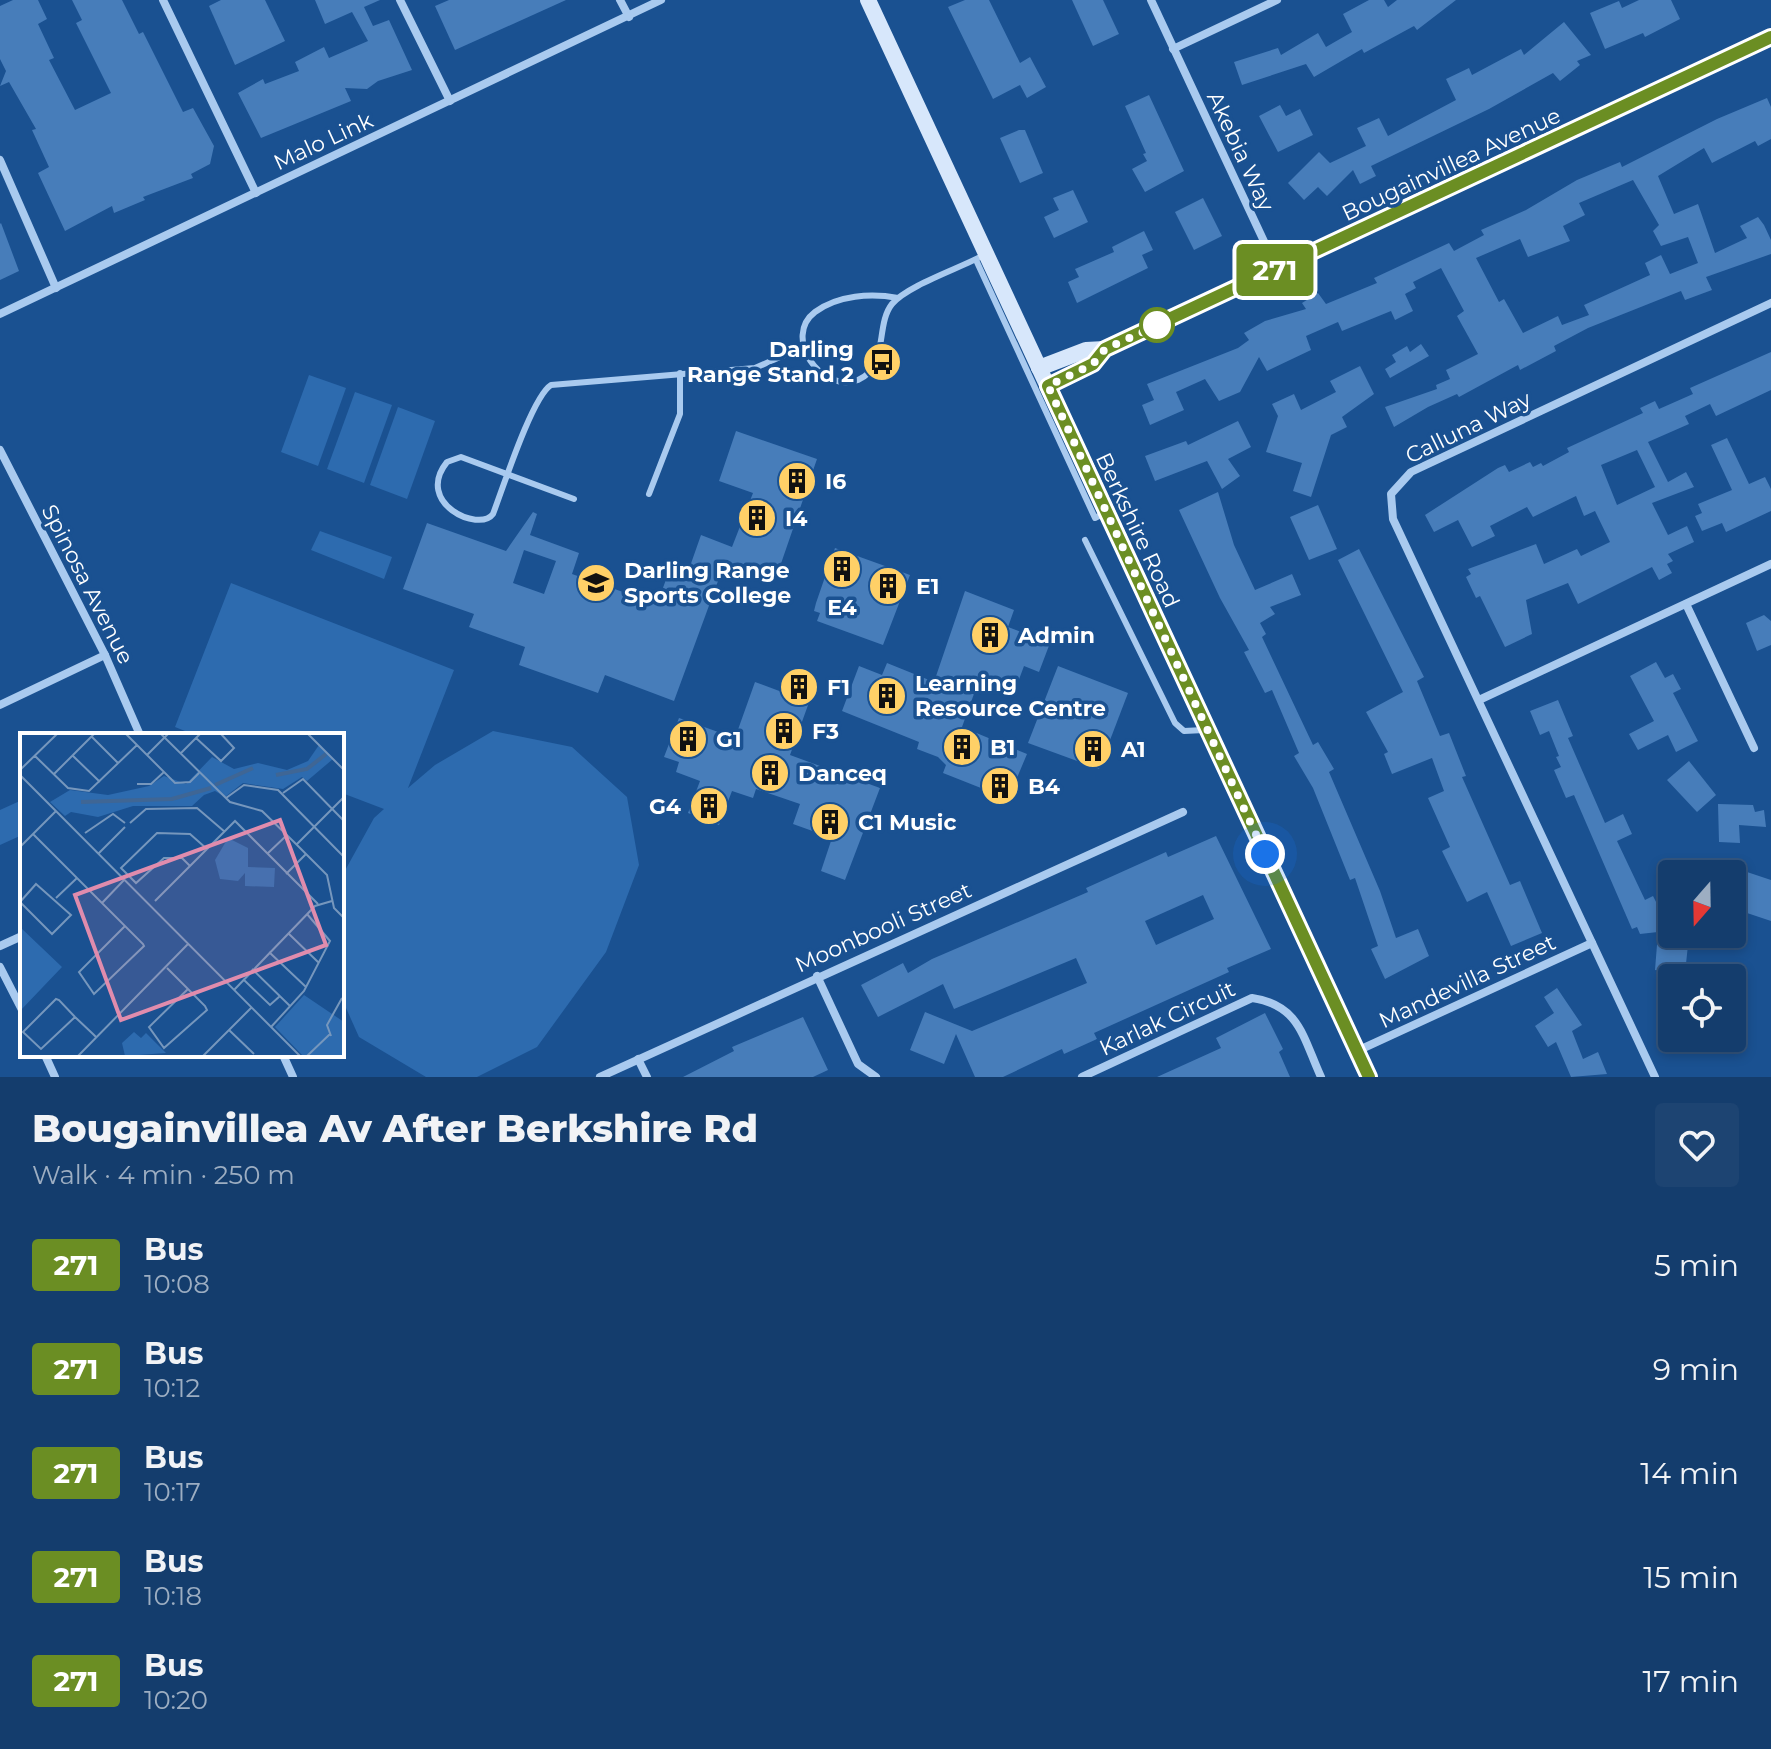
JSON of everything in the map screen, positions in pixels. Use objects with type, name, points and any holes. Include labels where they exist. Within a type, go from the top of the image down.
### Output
[{"type":"main road","name":"Berkshire Road","points":[[868,0],[981,257],[1048,386],[1369,1077]]},
{"type":"main road","name":"Bougainvillea Avenue","points":[[1039,368],[1086,350],[1105,349],[1771,37]]},
{"type":"main road","name":"Bougainvillea Avenue","points":[[1048,386],[1093,364],[1105,349]]},
{"type":"street","points":[[163,0],[256,193]]},
{"type":"street","points":[[400,0],[450,101]]},
{"type":"street","points":[[620,0],[629,17]]},
{"type":"street","name":"Malo Link","points":[[0,314],[661,0]]},
{"type":"street","name":"Akebia Way","points":[[1151,0],[1277,269]]},
{"type":"street","points":[[1173,49],[1277,0]]},
{"type":"street","points":[[0,160],[56,288]]},
{"type":"street","name":"Calluna Way","points":[[1655,1077],[1393,519],[1391,494],[1411,472],[1771,303]]},
{"type":"street","name":"Spinosa Avenue","points":[[0,450],[105,655],[139,733]]},
{"type":"street","points":[[1479,700],[1771,564]]},
{"type":"street","points":[[1686,604],[1754,748]]},
{"type":"street","points":[[0,705],[105,655]]},
{"type":"street","name":"Moonbooli Street","points":[[600,1077],[1183,812]]},
{"type":"street","points":[[0,946],[20,937]]},
{"type":"street","name":"Mandevilla Street","points":[[1356,1051],[1592,943]]},
{"type":"street","points":[[0,967],[20,1006]]},
{"type":"street","points":[[817,976],[858,1064],[876,1077]]},
{"type":"street","name":"Karlak Circuit","points":[[1082,1077],[1252,998],[1275,1002],[1293,1016],[1321,1077]]},
{"type":"street","points":[[284,1057],[293,1077]]},
{"type":"street","points":[[46,1058],[55,1077]]},
{"type":"street","points":[[638,1059],[647,1077]]},
{"type":"lane","points":[[898,298],[886,317],[876,361],[864,376],[845,382],[833,381],[808,356],[803,347],[802,327],[824,306],[862,297],[898,298],[981,257],[1095,518],[1105,513]]},
{"type":"lane","points":[[574,499],[508,475],[461,457],[447,462],[440,473],[439,498],[452,510],[486,521],[493,514],[508,475],[538,398],[551,385],[764,367],[789,353],[808,356]]},
{"type":"lane","points":[[649,494],[680,414],[680,373]]},
{"type":"lane","points":[[1085,540],[1175,723],[1184,731],[1206,730]]},
{"type":"shaded area","points":[[309,375],[346,388],[318,466],[281,452]]},
{"type":"shaded area","points":[[355,392],[392,405],[364,483],[327,469]]},
{"type":"shaded area","points":[[398,407],[435,421],[407,499],[370,485]]},
{"type":"shaded area","points":[[320,531],[392,557],[384,579],[311,550]]},
{"type":"shaded area","points":[[231,583],[454,670],[408,788],[435,765],[493,731],[572,747],[627,797],[639,865],[606,952],[537,1047],[477,1077],[426,1077],[359,1037],[344,1003],[344,872],[374,818],[384,809],[344,794],[344,733],[190,733],[175,727]]},
{"type":"shaded area","points":[[20,801],[20,836],[0,845],[0,810]]},
{"type":"building","points":[[13,0],[38,0],[47,19],[38,24],[54,58],[49,60],[75,110],[111,93],[76,23],[82,20],[72,0],[122,0],[139,34],[143,32],[183,112],[193,108],[214,146],[210,164],[191,174],[193,178],[143,197],[145,200],[114,213],[112,206],[65,231],[38,173],[49,167],[32,130],[36,129],[9,82],[0,86],[6,71],[0,59],[0,6]]},
{"type":"building","points":[[221,0],[265,0],[285,41],[235,65],[209,6]]},
{"type":"building","points":[[315,0],[380,0],[364,7],[373,26],[389,20],[412,70],[378,81],[367,89],[345,88],[351,101],[261,138],[238,93],[263,79],[265,84],[299,71],[295,62],[324,47],[329,58],[368,41],[352,12],[325,24]]},
{"type":"building","points":[[449,0],[566,0],[455,50],[435,6]]},
{"type":"building","points":[[965,0],[989,0],[1020,63],[1030,57],[1046,87],[1027,98],[1020,85],[993,99],[948,7]]},
{"type":"building","points":[[1072,0],[1103,0],[1119,34],[1093,46]]},
{"type":"building","points":[[1369,0],[1384,0],[1388,7],[1397,0],[1456,0],[1417,30],[1414,26],[1364,53],[1362,49],[1314,77],[1306,64],[1242,85],[1234,62],[1278,48],[1281,55],[1318,33],[1326,47],[1352,32],[1343,14]]},
{"type":"building","points":[[1639,0],[1671,0],[1680,19],[1645,37],[1643,33],[1605,49],[1590,13],[1619,1],[1622,8]]},
{"type":"building","points":[[1564,22],[1591,55],[1577,61],[1580,65],[1560,81],[1553,73],[1489,109],[1371,166],[1376,176],[1360,184],[1353,170],[1327,196],[1318,187],[1304,200],[1288,183],[1319,152],[1330,163],[1366,146],[1357,128],[1379,118],[1388,136],[1456,100],[1446,79],[1469,68],[1472,75],[1521,49],[1524,55]]},
{"type":"building","points":[[1149,95],[1184,171],[1145,192],[1132,169],[1147,161],[1143,154],[1146,153],[1125,106]]},
{"type":"building","points":[[1767,98],[1771,107],[1771,139],[1758,146],[1755,141],[1712,163],[1704,148],[1658,176],[1674,214],[1698,204],[1715,253],[1747,238],[1740,226],[1758,217],[1771,240],[1771,254],[1706,277],[1712,290],[1685,300],[1681,291],[1588,328],[1554,346],[1556,351],[1520,370],[1518,365],[1459,397],[1457,394],[1428,407],[1394,427],[1385,407],[1437,389],[1436,385],[1450,379],[1446,370],[1478,354],[1457,316],[1464,311],[1441,268],[1413,282],[1416,288],[1405,294],[1413,311],[1395,320],[1391,311],[1342,331],[1338,322],[1306,336],[1311,350],[1267,371],[1259,357],[1240,392],[1219,401],[1205,379],[1176,392],[1184,410],[1150,425],[1142,405],[1154,400],[1147,384],[1238,348],[1249,340],[1244,333],[1265,321],[1306,309],[1302,303],[1318,293],[1326,304],[1377,283],[1374,278],[1449,243],[1454,251],[1484,235],[1481,230],[1526,210],[1577,180],[1620,162],[1622,167],[1717,119]],"holes":[[[1633,180],[1659,225],[1653,231],[1661,246],[1688,237],[1698,263],[1670,274],[1661,255],[1645,263],[1650,275],[1584,305],[1589,315],[1562,325],[1558,316],[1523,333],[1504,299],[1499,302],[1476,258],[1520,239],[1528,257],[1570,241],[1563,226],[1585,215],[1579,203]]]},
{"type":"building","points":[[1280,105],[1286,116],[1300,109],[1313,135],[1278,152],[1259,116]]},
{"type":"building","points":[[1025,130],[1043,173],[1020,183],[1000,138]]},
{"type":"building","points":[[1073,190],[1088,222],[1054,238],[1044,217],[1059,210],[1053,198]]},
{"type":"building","points":[[1203,198],[1222,236],[1194,250],[1175,212]]},
{"type":"building","points":[[0,224],[19,271],[0,280]]},
{"type":"building","points":[[1144,231],[1153,250],[1142,255],[1148,268],[1077,303],[1068,282],[1079,277],[1075,269],[1114,252],[1112,247]]},
{"type":"building","points":[[1421,344],[1429,356],[1390,378],[1385,369],[1396,362],[1392,355],[1407,346],[1410,352]]},
{"type":"building","points":[[1771,352],[1771,390],[1716,416],[1710,404],[1685,416],[1689,424],[1648,442],[1668,482],[1686,472],[1694,487],[1652,503],[1668,535],[1687,526],[1694,542],[1668,554],[1673,561],[1667,564],[1672,573],[1659,580],[1652,567],[1578,604],[1568,583],[1526,600],[1532,634],[1505,647],[1480,596],[1476,598],[1466,577],[1471,574],[1468,569],[1536,544],[1544,564],[1577,549],[1581,556],[1610,542],[1595,511],[1584,516],[1576,496],[1533,517],[1527,507],[1490,526],[1495,536],[1472,547],[1458,520],[1434,532],[1425,515],[1498,468],[1505,465],[1509,472],[1530,462],[1533,467],[1541,463],[1543,466],[1569,452],[1567,448],[1643,413],[1640,408],[1655,401],[1659,409],[1693,394],[1690,388]],"holes":[[[1637,450],[1655,487],[1617,505],[1601,465]]]},
{"type":"building","points":[[1360,366],[1374,394],[1342,417],[1347,427],[1331,435],[1311,497],[1293,491],[1302,463],[1266,452],[1278,416],[1272,404],[1294,394],[1301,410],[1336,392],[1330,381]]},
{"type":"building","points":[[1238,421],[1251,447],[1228,459],[1240,476],[1222,489],[1207,461],[1155,481],[1145,456],[1186,441],[1188,445]]},
{"type":"building","points":[[736,431],[817,459],[775,581],[725,562],[674,701],[605,675],[598,693],[519,665],[525,647],[469,627],[474,614],[403,589],[427,523],[506,551],[533,512],[537,514],[530,535],[579,553],[572,574],[657,604],[671,566],[688,572],[701,535],[732,547],[753,493],[719,481]],"holes":[[[524,550],[556,561],[544,594],[513,583]]]},
{"type":"building","points":[[1727,438],[1749,484],[1765,477],[1771,489],[1771,511],[1726,532],[1722,523],[1702,531],[1695,516],[1702,513],[1698,504],[1732,490],[1711,445]]},
{"type":"building","points":[[1218,492],[1234,545],[1255,590],[1292,574],[1301,595],[1270,607],[1275,614],[1260,623],[1266,634],[1262,637],[1313,745],[1318,742],[1334,769],[1329,772],[1380,891],[1396,938],[1418,929],[1429,956],[1385,979],[1371,949],[1378,946],[1355,878],[1350,880],[1313,788],[1294,756],[1299,753],[1272,690],[1265,693],[1244,652],[1249,650],[1220,598],[1179,510]]},
{"type":"building","points":[[1318,505],[1337,549],[1309,560],[1290,517]]},
{"type":"building","points":[[835,548],[910,575],[883,645],[817,621],[820,613],[814,611]]},
{"type":"building","points":[[1359,549],[1424,677],[1417,681],[1440,736],[1449,733],[1466,776],[1462,777],[1510,885],[1520,881],[1542,933],[1511,946],[1487,892],[1467,902],[1442,851],[1450,847],[1428,798],[1444,791],[1432,758],[1392,774],[1384,754],[1388,752],[1366,712],[1403,692],[1338,560]]},
{"type":"building","points":[[965,591],[1014,610],[1008,627],[1050,643],[1039,672],[1024,666],[1014,693],[979,680],[962,727],[1027,754],[1006,804],[983,796],[986,790],[943,773],[946,765],[938,757],[917,749],[919,742],[842,711],[859,666],[882,675],[887,663],[934,682]]},
{"type":"building","points":[[1764,615],[1771,621],[1771,645],[1757,651],[1746,623]]},
{"type":"building","points":[[1656,662],[1665,678],[1673,674],[1681,689],[1673,693],[1698,741],[1676,752],[1668,735],[1638,750],[1629,734],[1654,721],[1630,676]]},
{"type":"building","points":[[1058,666],[1128,693],[1099,769],[1028,743]]},
{"type":"building","points":[[789,673],[816,683],[790,755],[880,788],[845,880],[821,871],[832,838],[793,824],[800,804],[756,789],[753,798],[732,791],[719,825],[688,813],[700,781],[676,772],[679,762],[664,757],[679,718],[735,738],[755,682],[782,692]]},
{"type":"building","points":[[1558,700],[1573,736],[1568,738],[1605,823],[1623,814],[1632,834],[1617,841],[1645,900],[1653,896],[1658,906],[1658,932],[1640,934],[1637,927],[1632,929],[1574,795],[1566,798],[1554,770],[1561,767],[1549,731],[1540,735],[1530,711]]},
{"type":"building","points":[[1689,761],[1716,795],[1697,812],[1667,780]]},
{"type":"building","points":[[1718,804],[1753,805],[1755,812],[1764,810],[1766,827],[1739,825],[1740,843],[1719,842]]},
{"type":"building","points":[[1216,836],[1271,949],[1227,968],[1229,972],[1094,1033],[1097,1039],[1064,1054],[1062,1049],[1003,1077],[975,1077],[956,1034],[944,1064],[910,1050],[925,1012],[972,1031],[1087,983],[1076,958],[954,1009],[943,984],[878,1017],[861,985],[903,963],[908,973],[932,959],[1088,892],[1086,888],[1166,852],[1168,857]],"holes":[[[1203,895],[1214,919],[1156,945],[1145,921]]]},
{"type":"building","points":[[1746,872],[1771,880],[1771,921],[1746,913]]},
{"type":"building","points":[[1658,932],[1658,948],[1688,948],[1686,964],[1658,964],[1658,970],[1655,970]]},
{"type":"building","points":[[1557,988],[1582,1025],[1572,1031],[1583,1059],[1598,1052],[1607,1074],[1571,1077],[1556,1042],[1548,1047],[1535,1026],[1554,1013],[1544,997]]},
{"type":"building","points":[[1265,1013],[1283,1049],[1279,1052],[1290,1077],[1157,1077],[1221,1048],[1216,1038]]},
{"type":"building","points":[[803,1017],[828,1070],[813,1077],[683,1077],[734,1051],[732,1047]]},
{"type":"bus line","name":"271","points":[[1369,1077],[1048,386],[1093,364],[1105,349],[1771,37]]},
{"type":"place","name":"Darling Range Stand 2","points":[[882,362]]},
{"type":"place","name":"I6","points":[[797,481]]},
{"type":"place","name":"I4","points":[[757,518]]},
{"type":"place","name":"E4","points":[[842,569]]},
{"type":"place","name":"Darling Range Sports College","points":[[596,583]]},
{"type":"place","name":"E1","points":[[888,586]]},
{"type":"place","name":"Admin","points":[[990,635]]},
{"type":"place","name":"F1","points":[[799,687]]},
{"type":"place","name":"Learning Resource Centre","points":[[887,696]]},
{"type":"place","name":"F3","points":[[784,731]]},
{"type":"place","name":"G1","points":[[688,739]]},
{"type":"place","name":"B1","points":[[962,747]]},
{"type":"place","name":"A1","points":[[1093,749]]},
{"type":"place","name":"Danceq","points":[[770,773]]},
{"type":"place","name":"B4","points":[[1000,786]]},
{"type":"place","name":"G4","points":[[709,806]]},
{"type":"place","name":"C1 Music","points":[[830,822]]},
{"type":"route","points":[[1157,325],[1163,323],[1105,349],[1093,364],[1048,386],[1265,854]]}]
